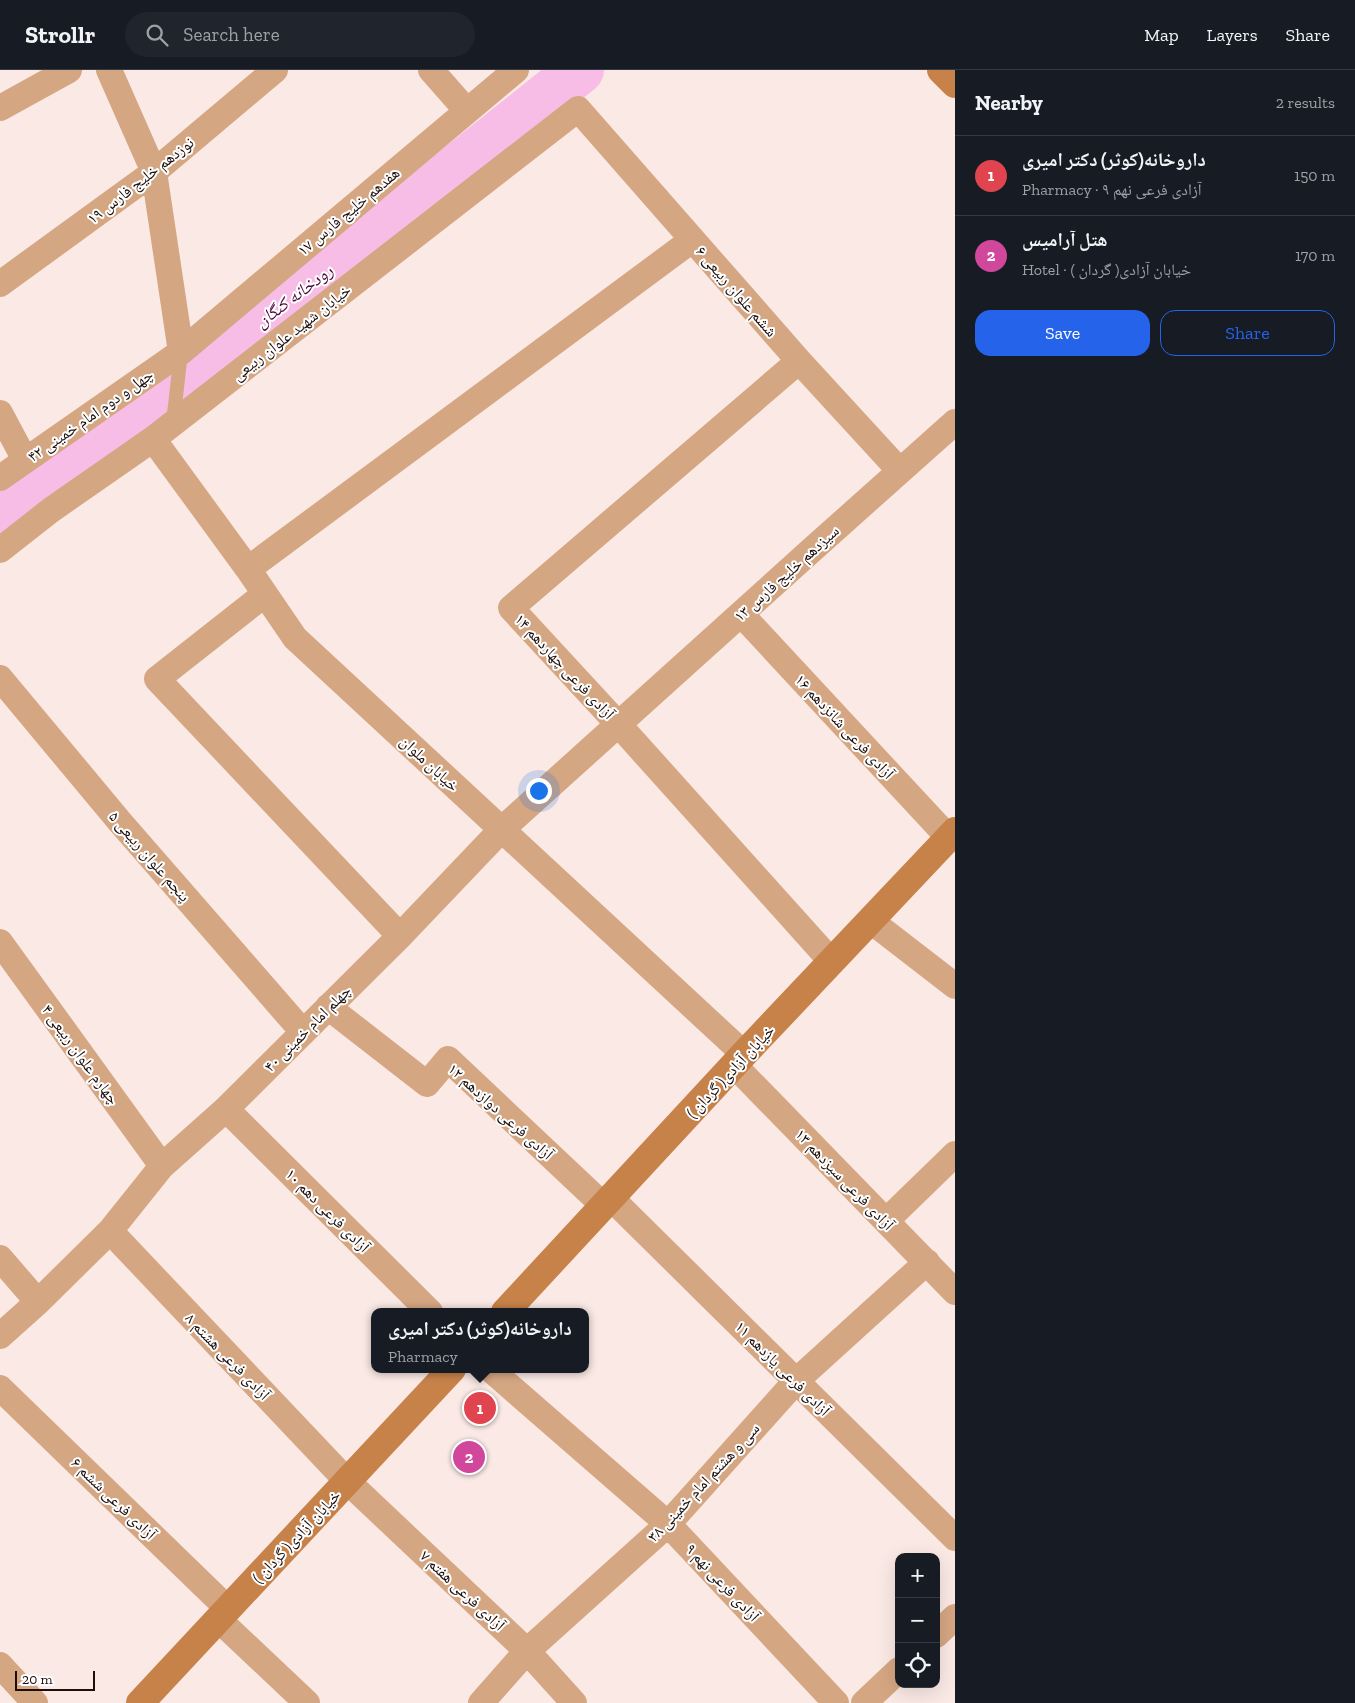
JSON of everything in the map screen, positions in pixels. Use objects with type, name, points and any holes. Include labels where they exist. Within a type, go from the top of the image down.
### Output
[{"type":"main road","points":[[941,70],[955,84]]},
{"type":"main road","name":"خیابان آزادی( گردان )","points":[[509,1308],[952,835]]},
{"type":"main road","name":"خیابان آزادی( گردان )","points":[[140,1703],[448,1373]]},
{"type":"street","points":[[0,108],[69,70]]},
{"type":"street","points":[[109,70],[154,172],[181,352]]},
{"type":"street","name":"نوزدهم خلیج فارس ۱۹","points":[[0,284],[154,172],[275,70]]},
{"type":"street","points":[[431,70],[467,111]]},
{"type":"street","name":"هفدهم خلیج فارس ۱۷","points":[[181,352],[516,70]]},
{"type":"street","name":"ششم علوان ربیعی ۶","points":[[578,109],[799,361],[900,471]]},
{"type":"street","name":"خیابان شهید علوان ربیعی","points":[[0,550],[51,510],[163,431],[578,109]]},
{"type":"street","points":[[248,569],[692,240]]},
{"type":"street","name":"چهل و دوم امام خمینی ۴۲","points":[[0,478],[181,352]]},
{"type":"street","name":"آزادی فرعی چهاردهم ۱۴","points":[[799,361],[511,608],[832,962]]},
{"type":"street","points":[[0,413],[25,460]]},
{"type":"street","name":"سیزدهم خلیج فارس ۱۳","points":[[619,725],[955,422]]},
{"type":"street","name":"خیابان ملوان","points":[[163,431],[248,569],[295,638],[501,830],[740,1060]]},
{"type":"street","points":[[265,594],[157,679],[400,936]]},
{"type":"street","name":"آزادی فرعی شانزدهم ۱۶","points":[[741,614],[952,835]]},
{"type":"street","name":"پنجم علوان ربیعی ۵","points":[[0,678],[120,822],[303,1032]]},
{"type":"street","name":"چهلم امام خمینی ۴۰","points":[[0,1336],[38,1302],[110,1230],[162,1166],[226,1109],[400,936],[501,830],[619,725]]},
{"type":"street","points":[[871,921],[955,986]]},
{"type":"street","name":"چهارم علوان ربیعی ۴","points":[[0,942],[162,1166]]},
{"type":"street","name":"آزادی فرعی دوازدهم ۱۲","points":[[328,1007],[428,1084],[448,1059],[608,1202]]},
{"type":"street","name":"آزادی فرعی سیزدهم ۱۳","points":[[740,1060],[886,1220],[955,1292]]},
{"type":"street","name":"آزادی فرعی دهم ۱۰","points":[[226,1109],[426,1308]]},
{"type":"street","points":[[886,1220],[955,1154]]},
{"type":"street","name":"آزادی فرعی یازدهم ۱۱","points":[[608,1202],[796,1381],[955,1538]]},
{"type":"street","name":"آزادی فرعی هشتم ۸","points":[[110,1230],[347,1481]]},
{"type":"street","points":[[0,1258],[38,1302]]},
{"type":"street","name":"سی و هشتم امام خمینی ۳۸","points":[[481,1703],[527,1651],[668,1524],[796,1381],[927,1262]]},
{"type":"street","name":"آزادی فرعی نهم ۹","points":[[495,1373],[668,1524],[836,1703]]},
{"type":"street","name":"آزادی فرعی ششم ۶","points":[[0,1388],[223,1614],[307,1703]]},
{"type":"street","name":"آزادی فرعی هفتم ۷","points":[[347,1481],[527,1651],[574,1703]]},
{"type":"street","points":[[940,1631],[955,1617]]},
{"type":"street","points":[[0,1665],[36,1703]]},
{"type":"street","points":[[864,1703],[895,1674]]},
{"type":"lane","points":[[163,431],[181,352]]},
{"type":"waterway","name":"رودخانه کنگان","points":[[0,511],[309,286],[580,70]]},
{"type":"place","name":"داروخانه(کوثر) دکتر امیری","points":[[480,1408]]},
{"type":"place","name":"هتل آرامیس","points":[[469,1457]]}]
